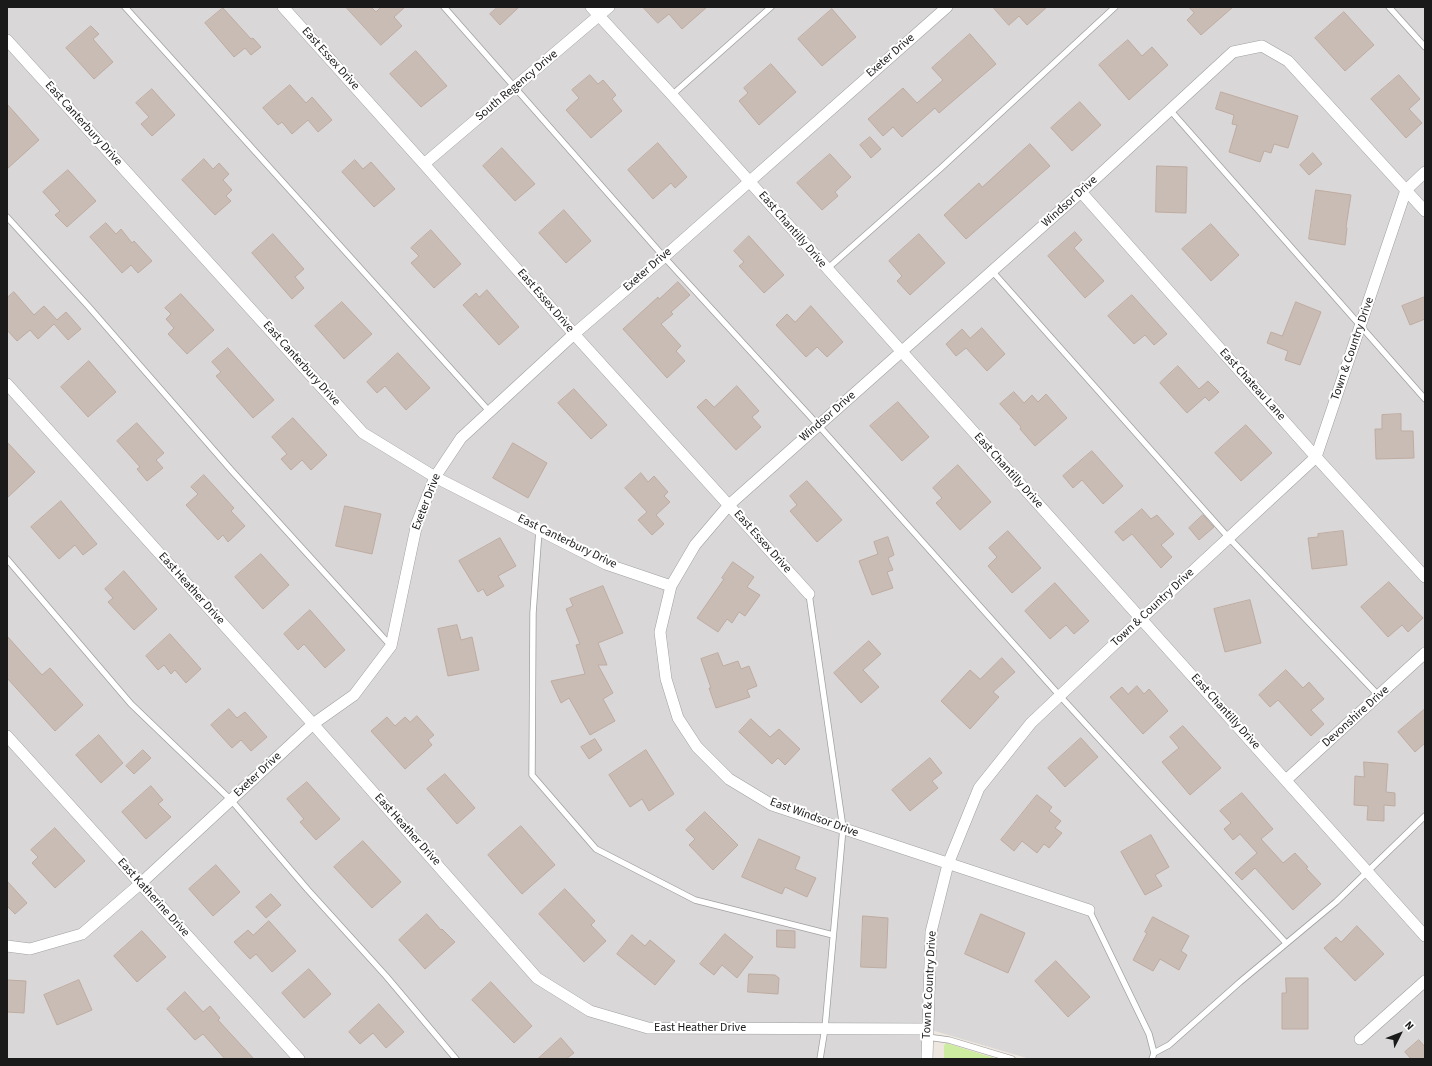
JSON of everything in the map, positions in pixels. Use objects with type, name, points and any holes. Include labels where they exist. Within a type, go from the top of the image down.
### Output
[{"type":"street","name":"East Essex Drive","points":[[283,7],[574,334],[809,594]]},
{"type":"street","name":"East Chantilly Drive","points":[[590,7],[672,95],[901,353],[1425,936]]},
{"type":"street","name":"South Regency Drive","points":[[424,164],[609,7]]},
{"type":"street","name":"Exeter Drive","points":[[7,946],[30,950],[82,934],[140,884],[313,724],[354,695],[391,646],[417,523],[435,477],[461,438],[574,334],[664,257],[947,7]]},
{"type":"street","name":"East Canterbury Drive","points":[[7,40],[363,433],[435,477],[606,564],[671,586]]},
{"type":"street","name":"Windsor Drive","points":[[729,505],[1081,192],[1233,52],[1262,46],[1288,62],[1406,190]]},
{"type":"street","name":"Town & Country Drive","points":[[927,1059],[931,932],[948,864],[979,788],[1031,723],[1316,457],[1406,190],[1425,172]]},
{"type":"street","points":[[1406,190],[1425,211]]},
{"type":"street","name":"East Chateau Lane","points":[[1081,192],[1316,457],[1425,577]]},
{"type":"street","name":"East Heather Drive","points":[[7,384],[313,724],[538,978],[590,1011],[648,1028],[825,1028],[927,1033]]},
{"type":"street","name":"East Windsor Drive","points":[[729,505],[695,545],[671,586],[660,632],[666,678],[678,718],[697,747],[728,779],[772,805],[1089,910]]},
{"type":"street","name":"Devonshire Drive","points":[[1286,780],[1425,653]]},
{"type":"street","name":"East Katherine Drive","points":[[7,736],[299,1059]]},
{"type":"street","points":[[1360,1039],[1425,981]]},
{"type":"lane","points":[[125,7],[490,412]]},
{"type":"lane","points":[[444,7],[664,257],[819,426],[1060,696],[1286,943]]},
{"type":"lane","points":[[672,95],[771,7]]},
{"type":"lane","points":[[827,269],[941,168],[1115,7]]},
{"type":"lane","points":[[1389,7],[1425,47]]},
{"type":"lane","points":[[1170,110],[1425,399]]},
{"type":"lane","points":[[7,217],[89,307],[232,471],[391,646]]},
{"type":"lane","points":[[992,271],[1229,538],[1379,696]]},
{"type":"lane","points":[[539,530],[533,612],[532,775],[596,849],[695,900],[833,935]]},
{"type":"lane","points":[[7,559],[132,704],[231,800],[308,890],[386,976],[456,1059]]},
{"type":"lane","points":[[809,594],[843,828],[825,1028],[820,1059]]},
{"type":"lane","points":[[1089,910],[1149,1034],[1153,1056],[1336,902],[1425,816]]},
{"type":"lane","points":[[927,1033],[1012,1059]]},
{"type":"shaded area","points":[[7,7],[1425,7],[1425,1059],[1030,1059],[928,1029],[927,1059],[7,1059]]},
{"type":"green space","points":[[946,1043],[996,1059],[944,1059],[944,1046]]},
{"type":"building","points":[[346,7],[371,7],[376,12],[381,7],[405,7],[394,17],[402,26],[381,45]]},
{"type":"building","points":[[498,7],[519,7],[500,25],[490,14]]},
{"type":"building","points":[[643,7],[707,7],[682,29],[669,14],[658,23]]},
{"type":"building","points":[[993,7],[1047,7],[1027,25],[1019,16],[1009,25]]},
{"type":"building","points":[[1189,7],[1233,7],[1201,35],[1187,20],[1194,13]]},
{"type":"building","points":[[223,8],[251,39],[253,38],[261,47],[251,55],[245,48],[234,57],[205,23]]},
{"type":"building","points":[[832,9],[856,37],[822,66],[798,39]]},
{"type":"building","points":[[1344,12],[1374,45],[1345,71],[1315,38]]},
{"type":"building","points":[[91,26],[99,34],[93,39],[113,62],[94,79],[66,48]]},
{"type":"building","points":[[970,34],[996,64],[939,113],[935,108],[902,137],[893,127],[883,136],[868,119],[903,88],[917,103],[943,80],[932,68]]},
{"type":"building","points":[[1128,40],[1142,56],[1152,47],[1168,65],[1129,100],[1099,65]]},
{"type":"building","points":[[416,51],[447,86],[421,107],[390,74]]},
{"type":"building","points":[[771,64],[796,92],[759,125],[739,101],[748,93],[744,88]]},
{"type":"building","points":[[590,75],[598,84],[603,80],[616,95],[612,99],[622,111],[591,138],[566,110],[579,98],[572,90]]},
{"type":"building","points":[[1399,75],[1420,99],[1409,109],[1422,123],[1406,138],[1371,99]]},
{"type":"building","points":[[290,85],[306,103],[312,97],[332,120],[318,132],[308,120],[292,134],[282,122],[278,125],[263,108]]},
{"type":"building","points":[[152,89],[175,115],[152,136],[141,124],[149,117],[136,103]]},
{"type":"building","points":[[1221,92],[1298,116],[1288,148],[1274,144],[1271,153],[1264,151],[1260,162],[1229,152],[1237,125],[1232,124],[1234,115],[1216,109]]},
{"type":"building","points":[[1080,102],[1101,125],[1072,151],[1051,128]]},
{"type":"building","points":[[7,104],[39,140],[7,169]]},
{"type":"building","points":[[870,137],[881,149],[871,158],[860,145]]},
{"type":"building","points":[[658,143],[687,177],[675,188],[671,183],[653,199],[628,170]]},
{"type":"building","points":[[1030,144],[1050,166],[966,239],[944,215],[979,183],[982,187]]},
{"type":"building","points":[[502,148],[535,184],[515,201],[483,166]]},
{"type":"building","points":[[1313,153],[1322,164],[1309,175],[1300,165]]},
{"type":"building","points":[[830,154],[851,177],[835,192],[838,196],[822,210],[797,183]]},
{"type":"building","points":[[204,159],[213,169],[219,163],[229,174],[223,180],[232,190],[226,196],[231,201],[215,215],[182,180]]},
{"type":"building","points":[[355,160],[363,169],[371,162],[395,189],[374,207],[342,172]]},
{"type":"building","points":[[1157,166],[1187,167],[1186,213],[1156,212]]},
{"type":"building","points":[[68,170],[96,201],[67,227],[55,215],[60,211],[43,192]]},
{"type":"building","points":[[1316,190],[1351,195],[1345,245],[1309,239]]},
{"type":"building","points":[[564,210],[591,241],[566,263],[539,233]]},
{"type":"building","points":[[106,223],[116,234],[121,229],[132,243],[134,241],[152,261],[138,273],[131,265],[122,273],[90,237]]},
{"type":"building","points":[[1211,224],[1239,255],[1211,281],[1182,249]]},
{"type":"building","points":[[431,230],[461,264],[434,288],[411,263],[419,256],[411,248]]},
{"type":"building","points":[[1075,232],[1082,240],[1074,248],[1104,281],[1085,298],[1048,256]]},
{"type":"building","points":[[273,234],[304,269],[295,277],[304,288],[292,299],[252,253]]},
{"type":"building","points":[[919,234],[945,263],[910,295],[897,281],[902,276],[889,261]]},
{"type":"building","points":[[749,236],[784,275],[764,293],[739,266],[744,262],[734,251]]},
{"type":"building","points":[[678,282],[690,295],[671,312],[673,314],[661,324],[681,346],[676,351],[685,361],[667,378],[623,329],[658,297],[659,299]]},
{"type":"building","points":[[487,290],[519,327],[499,345],[463,305],[476,293],[479,297]]},
{"type":"building","points":[[14,292],[34,315],[44,306],[57,320],[66,312],[81,329],[68,340],[54,324],[38,339],[30,330],[17,341],[7,330],[7,298]]},
{"type":"building","points":[[181,294],[214,330],[187,354],[168,334],[174,328],[166,319],[171,314],[165,308]]},
{"type":"building","points":[[1132,295],[1167,334],[1154,345],[1145,335],[1134,344],[1108,316]]},
{"type":"building","points":[[1425,297],[1425,319],[1410,325],[1402,306]]},
{"type":"building","points":[[342,302],[372,334],[344,359],[315,326]]},
{"type":"building","points":[[1296,302],[1321,312],[1300,365],[1285,360],[1288,351],[1267,343],[1271,332],[1282,336]]},
{"type":"building","points":[[811,306],[843,342],[827,357],[817,347],[806,357],[776,325],[787,314],[795,322]]},
{"type":"building","points":[[982,328],[1005,354],[987,371],[966,348],[956,356],[946,344],[962,329],[970,338]]},
{"type":"building","points":[[228,348],[274,400],[253,418],[216,376],[221,372],[212,362]]},
{"type":"building","points":[[398,353],[430,388],[406,410],[385,386],[377,393],[367,382]]},
{"type":"building","points":[[89,361],[116,392],[88,417],[61,387]]},
{"type":"building","points":[[1178,366],[1199,389],[1208,381],[1219,392],[1209,401],[1205,397],[1187,413],[1160,383]]},
{"type":"building","points":[[737,386],[759,411],[752,417],[761,427],[736,450],[697,407],[706,399],[714,407]]},
{"type":"building","points":[[574,389],[607,425],[591,439],[558,403]]},
{"type":"building","points":[[1014,392],[1024,403],[1032,395],[1038,402],[1046,394],[1067,418],[1035,446],[1020,429],[1021,427],[1000,404]]},
{"type":"building","points":[[898,402],[929,437],[902,461],[870,426]]},
{"type":"building","points":[[1401,414],[1401,431],[1413,431],[1414,458],[1376,459],[1375,429],[1382,429],[1382,415]]},
{"type":"building","points":[[293,418],[327,455],[311,470],[302,460],[291,470],[281,459],[287,454],[272,437]]},
{"type":"building","points":[[137,423],[164,453],[156,460],[163,468],[147,481],[137,469],[140,467],[117,441]]},
{"type":"building","points":[[1246,425],[1272,453],[1241,481],[1215,453]]},
{"type":"building","points":[[7,442],[35,472],[7,498]]},
{"type":"building","points":[[513,443],[547,463],[528,498],[493,478]]},
{"type":"building","points":[[1092,451],[1123,486],[1103,504],[1082,480],[1073,488],[1063,476]]},
{"type":"building","points":[[958,465],[991,502],[960,530],[936,503],[942,498],[933,488]]},
{"type":"building","points":[[641,473],[648,482],[654,476],[668,492],[664,496],[670,502],[656,515],[664,524],[652,535],[638,520],[647,512],[625,488]]},
{"type":"building","points":[[204,475],[234,508],[231,511],[245,526],[228,542],[223,535],[218,540],[186,505],[198,494],[191,487]]},
{"type":"building","points":[[807,481],[842,520],[817,542],[790,511],[797,505],[790,496]]},
{"type":"building","points":[[61,501],[97,544],[83,555],[75,545],[59,559],[31,527]]},
{"type":"building","points":[[345,506],[381,514],[372,554],[336,546]]},
{"type":"building","points":[[1142,509],[1151,519],[1157,515],[1174,534],[1161,545],[1172,557],[1161,568],[1132,534],[1123,541],[1115,532]]},
{"type":"building","points":[[1203,515],[1214,527],[1199,540],[1189,528]]},
{"type":"building","points":[[1008,531],[1041,568],[1012,593],[988,566],[997,557],[989,548]]},
{"type":"building","points":[[1343,531],[1347,565],[1312,569],[1308,538],[1318,537],[1318,534]]},
{"type":"building","points":[[888,537],[894,555],[888,558],[893,570],[887,572],[893,588],[872,595],[859,561],[878,554],[874,542]]},
{"type":"building","points":[[500,538],[516,566],[498,576],[504,586],[487,596],[483,589],[478,592],[459,561]]},
{"type":"building","points":[[261,554],[289,585],[263,609],[235,577]]},
{"type":"building","points":[[733,562],[754,577],[747,587],[760,595],[745,616],[739,612],[732,623],[727,619],[718,632],[697,618],[724,579],[722,578]]},
{"type":"building","points":[[124,571],[157,609],[134,630],[108,602],[113,598],[105,589]]},
{"type":"building","points":[[1389,582],[1423,618],[1408,632],[1402,625],[1388,637],[1361,607]]},
{"type":"building","points":[[1055,583],[1089,621],[1074,634],[1066,625],[1050,639],[1025,611]]},
{"type":"building","points":[[603,586],[623,633],[598,643],[607,665],[598,665],[613,693],[603,699],[615,721],[590,735],[569,698],[561,703],[551,681],[585,674],[576,645],[580,644],[566,609],[573,606],[570,599]]},
{"type":"building","points":[[1250,600],[1261,643],[1225,652],[1214,609]]},
{"type":"building","points":[[310,610],[345,650],[325,668],[304,644],[298,650],[284,634]]},
{"type":"building","points":[[457,625],[461,640],[472,637],[479,670],[448,676],[438,629]]},
{"type":"building","points":[[170,634],[201,669],[186,683],[175,670],[171,674],[164,665],[158,670],[146,656]]},
{"type":"building","points":[[7,636],[42,675],[50,668],[83,705],[55,731],[7,678]]},
{"type":"building","points":[[869,641],[881,654],[863,670],[879,687],[861,703],[834,673]]},
{"type":"building","points":[[718,653],[723,666],[738,661],[741,669],[749,666],[757,686],[747,690],[750,697],[716,708],[701,659]]},
{"type":"building","points":[[1002,658],[1015,672],[993,692],[999,697],[970,729],[941,701],[970,670],[980,679]]},
{"type":"building","points":[[1286,670],[1303,688],[1309,682],[1324,699],[1311,710],[1324,724],[1311,736],[1278,700],[1270,707],[1259,695]]},
{"type":"building","points":[[1137,686],[1144,694],[1149,689],[1168,711],[1143,734],[1110,697],[1122,687],[1128,694]]},
{"type":"building","points":[[229,709],[237,718],[245,712],[267,737],[251,751],[241,740],[232,748],[211,725]]},
{"type":"building","points":[[1425,709],[1425,743],[1415,752],[1398,732]]},
{"type":"building","points":[[417,716],[434,735],[428,740],[432,745],[405,769],[371,731],[387,717],[395,726],[405,717],[410,722]]},
{"type":"building","points":[[751,719],[770,737],[779,729],[800,749],[785,765],[778,758],[772,764],[739,732]]},
{"type":"building","points":[[1183,726],[1221,768],[1190,795],[1162,762],[1179,748],[1170,737]]},
{"type":"building","points":[[99,735],[123,763],[101,783],[76,755]]},
{"type":"building","points":[[1081,738],[1098,757],[1065,787],[1048,768]]},
{"type":"building","points":[[595,739],[602,750],[589,759],[581,747]]},
{"type":"building","points":[[143,750],[151,758],[134,774],[126,766]]},
{"type":"building","points":[[646,750],[674,794],[649,811],[642,799],[630,807],[609,775]]},
{"type":"building","points":[[930,758],[942,773],[932,781],[938,788],[910,811],[892,790]]},
{"type":"building","points":[[1364,762],[1388,764],[1386,792],[1395,793],[1395,806],[1384,805],[1384,821],[1367,820],[1368,806],[1354,805],[1355,776],[1364,777]]},
{"type":"building","points":[[445,774],[475,808],[457,824],[427,789]]},
{"type":"building","points":[[307,782],[340,819],[316,840],[300,822],[304,819],[287,799]]},
{"type":"building","points":[[151,786],[163,800],[158,804],[171,817],[146,839],[122,812]]},
{"type":"building","points":[[1242,793],[1273,829],[1261,839],[1283,863],[1295,853],[1308,867],[1306,868],[1321,884],[1293,910],[1255,868],[1242,880],[1235,873],[1257,853],[1240,834],[1233,840],[1224,829],[1231,823],[1220,811]]},
{"type":"building","points":[[1037,795],[1052,807],[1049,811],[1061,821],[1055,828],[1062,833],[1049,848],[1044,844],[1037,853],[1022,841],[1014,851],[1001,840]]},
{"type":"building","points":[[705,812],[738,845],[713,870],[689,845],[695,839],[686,830]]},
{"type":"building","points":[[521,826],[555,865],[522,894],[488,855]]},
{"type":"building","points":[[55,828],[85,861],[55,888],[32,863],[38,857],[31,850]]},
{"type":"building","points":[[1151,835],[1169,867],[1155,875],[1162,886],[1145,895],[1121,852]]},
{"type":"building","points":[[759,839],[800,857],[795,869],[816,878],[807,897],[785,887],[782,894],[742,877]]},
{"type":"building","points":[[363,841],[401,882],[372,908],[334,867]]},
{"type":"building","points":[[216,865],[240,892],[213,916],[189,889]]},
{"type":"building","points":[[7,881],[27,903],[15,914],[7,906]]},
{"type":"building","points":[[565,889],[595,921],[591,925],[606,941],[584,962],[539,914]]},
{"type":"building","points":[[271,894],[281,905],[266,918],[256,907]]},
{"type":"building","points":[[427,914],[441,930],[442,929],[455,942],[425,969],[399,940]]},
{"type":"building","points":[[981,914],[1025,933],[1008,973],[965,954]]},
{"type":"building","points":[[863,916],[888,918],[886,968],[861,967]]},
{"type":"building","points":[[1153,917],[1189,936],[1181,951],[1187,955],[1179,970],[1160,959],[1153,971],[1133,960],[1147,933],[1145,932]]},
{"type":"building","points":[[269,921],[296,951],[272,972],[256,954],[250,959],[234,942],[248,930],[253,935]]},
{"type":"building","points":[[1357,926],[1384,954],[1355,981],[1324,948],[1336,937],[1341,942]]},
{"type":"building","points":[[777,930],[795,931],[795,948],[777,947]]},
{"type":"building","points":[[142,931],[166,957],[137,982],[114,956]]},
{"type":"building","points":[[725,934],[753,957],[737,978],[722,965],[714,975],[700,964]]},
{"type":"building","points":[[632,935],[645,946],[650,940],[675,961],[655,985],[617,954]]},
{"type":"building","points":[[1056,961],[1090,997],[1068,1017],[1035,981]]},
{"type":"building","points":[[309,969],[331,994],[304,1018],[282,993]]},
{"type":"building","points":[[749,974],[775,975],[779,978],[778,994],[748,992]]},
{"type":"building","points":[[1286,978],[1308,978],[1308,1029],[1282,1029],[1282,993],[1286,993]]},
{"type":"building","points":[[7,980],[26,981],[24,1013],[7,1012]]},
{"type":"building","points":[[79,980],[92,1010],[57,1025],[44,995]]},
{"type":"building","points":[[491,982],[532,1026],[514,1043],[472,1000]]},
{"type":"building","points":[[185,992],[203,1012],[210,1006],[220,1018],[218,1020],[254,1059],[225,1059],[203,1034],[195,1040],[167,1009]]},
{"type":"building","points":[[379,1004],[404,1032],[386,1048],[373,1033],[360,1044],[349,1032]]},
{"type":"building","points":[[561,1038],[574,1053],[566,1059],[538,1059]]},
{"type":"building","points":[[1419,1040],[1425,1047],[1425,1059],[1411,1059],[1405,1052]]}]
